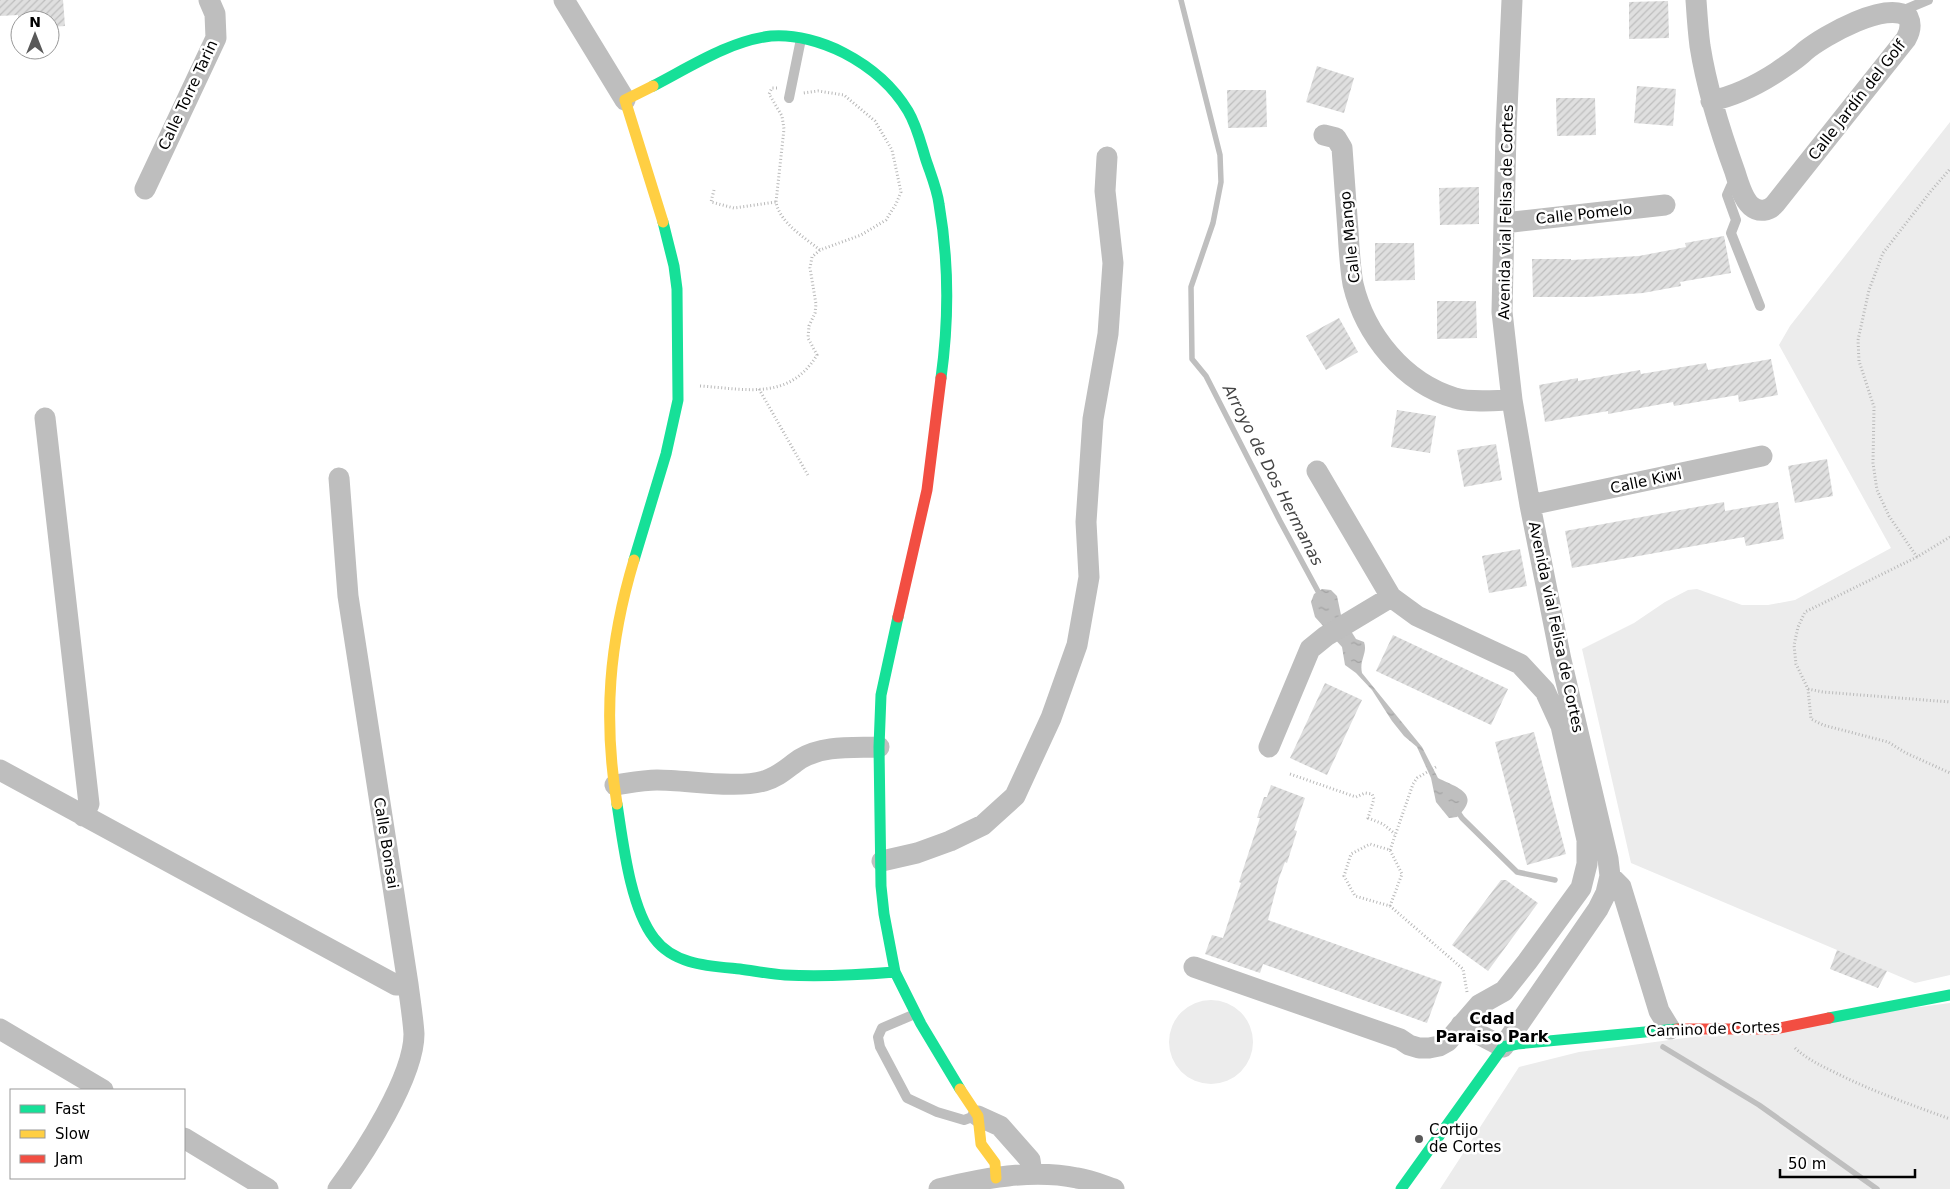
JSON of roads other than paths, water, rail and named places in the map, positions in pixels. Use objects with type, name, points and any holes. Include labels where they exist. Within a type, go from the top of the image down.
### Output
[{"type":"street","name":"Calle Torre Tarin","points":[[145,189],[216,38],[215,14],[209,0]]},
{"type":"street","points":[[564,0],[625,100],[662,218],[674,268],[679,306],[677,404],[666,453],[622,602],[610,689],[610,738],[622,834],[644,925],[659,943],[674,956],[703,965],[793,975],[851,976],[895,972]]},
{"type":"street","name":"Avenida vial Felisa de Cortes","points":[[1401,1189],[1503,1047],[1598,909],[1606,893],[1610,876],[1606,850],[1562,660],[1530,505],[1512,400],[1502,312],[1512,0]]},
{"type":"street","name":"Calle Jardín del Golf","points":[[1696,0],[1700,46],[1721,135],[1749,204],[1753,208],[1762,211],[1772,208],[1906,39],[1909,33],[1910,21],[1904,10]]},
{"type":"street","points":[[1712,101],[1744,91],[1777,72],[1858,12],[1884,4],[1896,5],[1904,10]]},
{"type":"street","points":[[625,100],[741,43],[772,36],[801,38],[831,46],[863,63],[890,89],[908,111],[920,139],[939,203],[944,236],[947,273],[946,340],[927,490],[881,695],[879,747],[881,886],[884,914],[895,972],[948,1071],[978,1116],[981,1144],[994,1163],[996,1178]]},
{"type":"street","name":"Calle Mango","points":[[1324,135],[1336,138],[1342,148],[1354,284],[1364,314],[1378,340],[1414,378],[1456,399],[1512,400]]},
{"type":"street","points":[[882,861],[917,853],[950,841],[983,825],[1016,796],[1051,718],[1077,645],[1089,577],[1086,522],[1093,428],[1108,334],[1113,263],[1105,191],[1107,157]]},
{"type":"street","name":"Calle Pomelo","points":[[1504,223],[1664,206]]},
{"type":"street","points":[[45,418],[89,804],[83,816]]},
{"type":"street","name":"Calle Kiwi","points":[[1530,505],[1762,456]]},
{"type":"street","points":[[1194,966],[1400,1039],[1409,1045],[1419,1048],[1439,1046],[1469,1024],[1479,1005],[1504,991],[1528,962],[1581,888],[1587,864],[1587,840],[1561,726],[1545,691],[1520,664],[1417,616],[1391,597],[1317,471]]},
{"type":"street","name":"Calle Bonsai","points":[[338,1189],[376,1130],[403,1081],[411,1060],[414,1035],[408,984],[348,596],[339,478]]},
{"type":"street","points":[[1269,747],[1310,649],[1326,636],[1391,597]]},
{"type":"street","points":[[615,785],[654,780],[746,784],[765,781],[781,774],[800,760],[817,751],[834,748],[879,747]]},
{"type":"street","points":[[0,770],[396,985],[408,984]]},
{"type":"street","points":[[1610,876],[1621,887],[1659,1011],[1670,1029]]},
{"type":"street","name":"Camino de Cortes","points":[[1503,1047],[1670,1029],[1775,1028],[1950,994]]},
{"type":"street","points":[[1469,1024],[1503,1047]]},
{"type":"street","points":[[0,1029],[101,1089]]},
{"type":"street","points":[[978,1116],[1000,1126],[1030,1160],[1032,1174]]},
{"type":"street","points":[[185,1139],[268,1189]]},
{"type":"street","points":[[940,1189],[996,1178],[1032,1174],[1077,1178],[1114,1189]]},
{"type":"lane","points":[[1904,10],[1928,0]]},
{"type":"lane","points":[[790,94],[801,38]]},
{"type":"lane","points":[[1739,183],[1731,186],[1727,195],[1736,220],[1731,233],[1760,306]]},
{"type":"lane","points":[[916,1014],[882,1028],[878,1037],[880,1047],[907,1098],[937,1112],[964,1120],[978,1116]]},
{"type":"water","points":[[1322,589],[1331,590],[1337,596],[1341,615],[1356,639],[1364,642],[1365,650],[1361,668],[1362,673],[1422,747],[1438,778],[1458,788],[1467,796],[1464,809],[1457,817],[1449,818],[1436,802],[1431,778],[1417,747],[1404,736],[1392,721],[1372,690],[1356,673],[1345,665],[1342,647],[1315,617],[1311,602],[1314,594]]},
{"type":"waterway","name":"Arroyo de Dos Hermanas","points":[[1181,0],[1220,155],[1221,182],[1213,223],[1191,287],[1192,359],[1206,376],[1320,595]]},
{"type":"waterway","name":"Arroyo de Dos Hermanas","points":[[1456,809],[1462,818],[1517,872],[1555,880]]},
{"type":"waterway","name":"Arroyo de Dos Hermanas","points":[[1663,1047],[1759,1105],[1877,1189]]},
{"type":"place","name":"Cortijo de Cortes","points":[[1419,1139]]},
{"type":"district","name":"Cdad Paraiso Park","points":[[1492,1027]]}]
